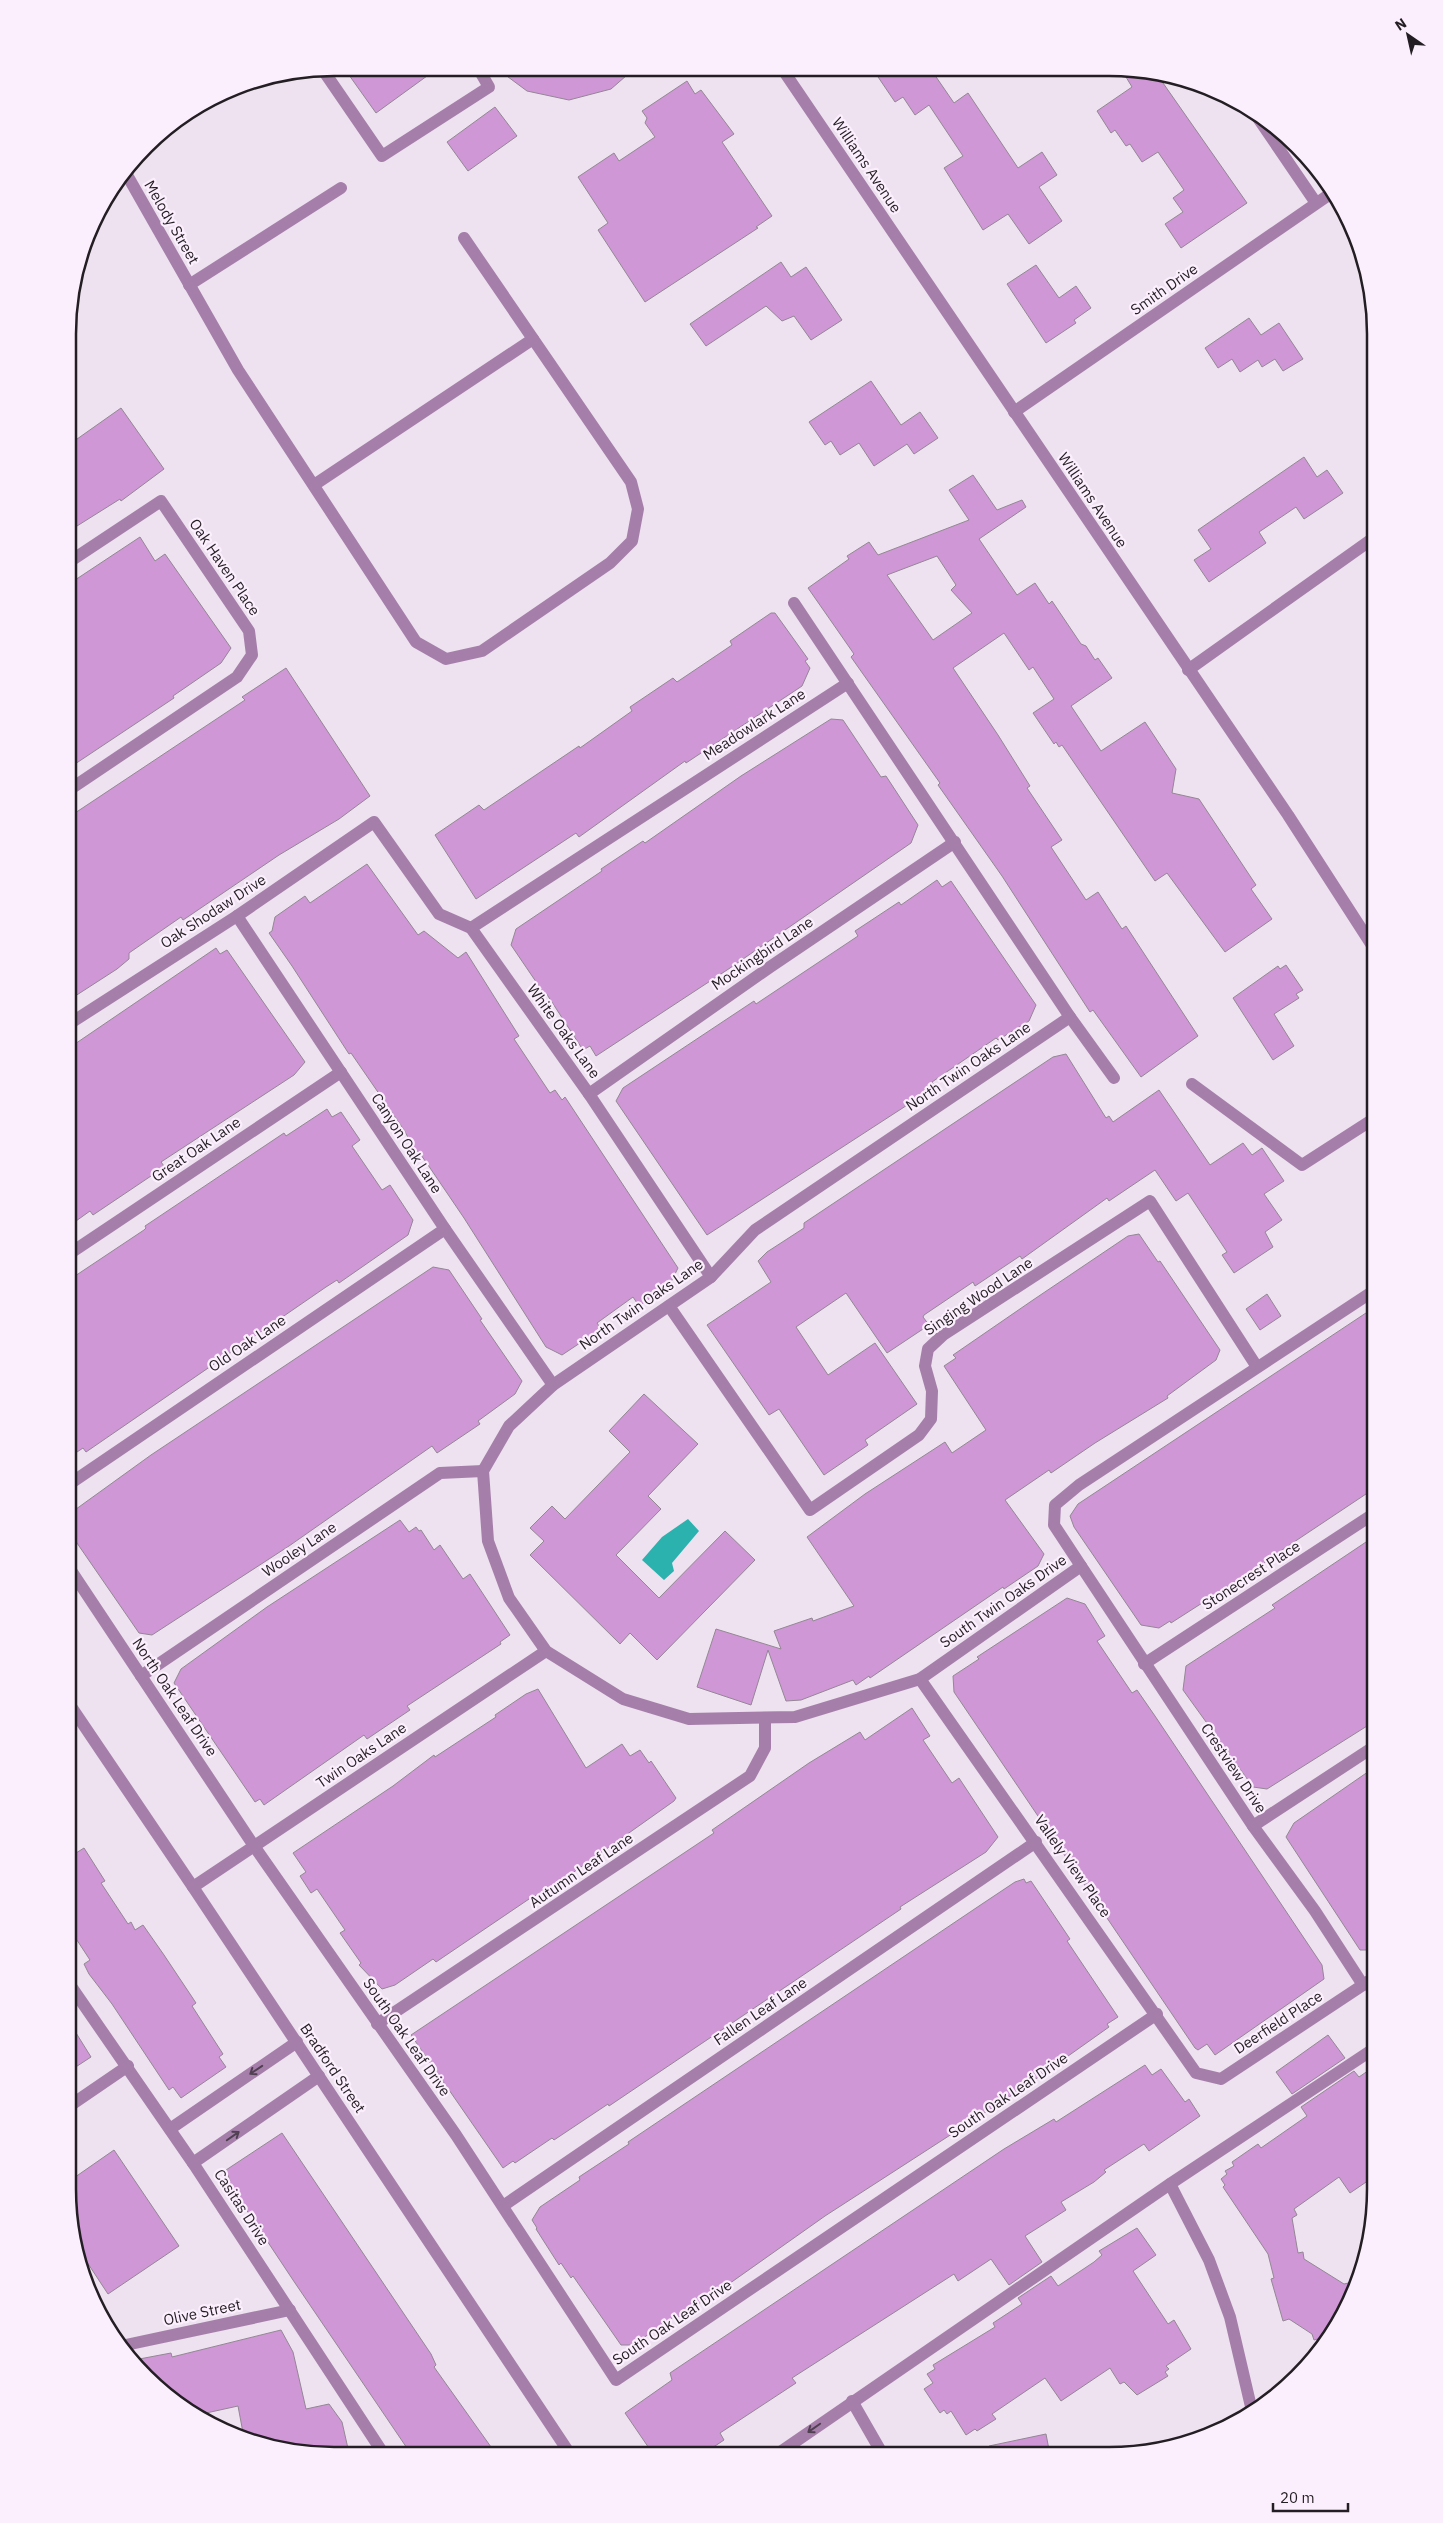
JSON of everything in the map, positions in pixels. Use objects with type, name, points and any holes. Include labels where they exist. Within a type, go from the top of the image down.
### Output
[{"type":"street","points":[[327,76],[382,156],[490,87],[483,76]]},
{"type":"street","name":"Williams Avenue","points":[[787,76],[1288,815],[1367,938]]},
{"type":"street","points":[[1266,130],[1316,203]]},
{"type":"street","name":"Melody Street","points":[[129,178],[238,370],[416,642],[446,659],[482,651],[610,563],[632,541],[638,509],[631,482],[464,238]]},
{"type":"street","points":[[189,284],[341,188]]},
{"type":"street","name":"Smith Drive","points":[[1014,412],[1327,197]]},
{"type":"street","points":[[314,485],[533,339]]},
{"type":"street","name":"Oak Haven Place","points":[[76,557],[161,502],[249,630],[252,655],[237,676],[76,785]]},
{"type":"street","points":[[1188,670],[1367,543]]},
{"type":"street","points":[[794,603],[1070,1017],[1114,1078]]},
{"type":"street","name":"Meadowlark Lane","points":[[471,928],[848,683]]},
{"type":"street","name":"Oak Shodaw Drive","points":[[76,1020],[237,916],[374,822],[439,914],[471,928]]},
{"type":"street","name":"Mockingbird Lane","points":[[589,1094],[770,967],[955,842]]},
{"type":"street","name":"Canyon Oak Lane","points":[[237,916],[445,1229],[553,1385]]},
{"type":"street","name":"White Oaks Lane","points":[[471,928],[589,1094],[711,1277]]},
{"type":"street","name":"North Twin Oaks Lane","points":[[483,1471],[509,1426],[553,1385],[711,1277],[755,1230],[1070,1017]]},
{"type":"street","name":"Great Oak Lane","points":[[76,1249],[341,1072]]},
{"type":"street","points":[[1192,1084],[1302,1165],[1367,1123]]},
{"type":"street","name":"Singing Wood Lane","points":[[669,1306],[810,1510],[919,1435],[931,1419],[932,1391],[926,1366],[928,1349],[943,1335],[1150,1201],[1257,1367]]},
{"type":"street","name":"Old Oak Lane","points":[[76,1480],[445,1229]]},
{"type":"street","name":"South Twin Oaks Drive","points":[[546,1651],[623,1699],[689,1719],[795,1717],[920,1680],[1081,1566],[1054,1525],[1055,1505],[1079,1485],[1367,1295]]},
{"type":"street","points":[[483,1471],[488,1541],[509,1598],[546,1651]]},
{"type":"street","name":"Wooley Lane","points":[[141,1676],[440,1473],[483,1471]]},
{"type":"street","name":"Stonecrest Place","points":[[1144,1664],[1367,1517]]},
{"type":"street","name":"Crestview Drive","points":[[1081,1566],[1144,1664],[1253,1826],[1315,1911],[1363,1985]]},
{"type":"street","name":"North Oak Leaf Drive","points":[[76,1578],[254,1846]]},
{"type":"street","name":"Twin Oaks Lane","points":[[194,1887],[546,1651]]},
{"type":"street","name":"Vallely View Place","points":[[920,1680],[1157,2014],[1178,2050],[1196,2073]]},
{"type":"street","name":"Bradford Street","points":[[76,1714],[194,1887],[565,2447]]},
{"type":"street","name":"Autumn Leaf Lane","points":[[378,2024],[750,1776],[764,1748],[766,1718]]},
{"type":"street","points":[[1253,1826],[1367,1751]]},
{"type":"street","name":"Fallen Leaf Lane","points":[[503,2206],[1036,1842]]},
{"type":"street","name":"South Oak Leaf Drive","points":[[254,1846],[503,2206],[616,2380],[1157,2014]]},
{"type":"street","name":"Deerfield Place","points":[[1196,2073],[1221,2080],[1367,1983]]},
{"type":"street","name":"Casitas Drive","points":[[76,1993],[128,2066],[379,2447]]},
{"type":"street","points":[[170,2129],[296,2042]]},
{"type":"street","points":[[786,2447],[1170,2184],[1367,2053]]},
{"type":"street","points":[[76,2102],[128,2066]]},
{"type":"street","points":[[193,2164],[319,2076]]},
{"type":"street","points":[[1170,2184],[1210,2260],[1230,2317],[1251,2404]]},
{"type":"street","name":"Olive Street","points":[[129,2344],[290,2310]]},
{"type":"street","points":[[852,2401],[878,2447]]},
{"type":"shaded area","points":[[688,1519],[699,1531],[672,1563],[674,1571],[664,1580],[642,1560],[662,1537]]},
{"type":"building","points":[[350,76],[427,76],[376,113]]},
{"type":"building","points":[[507,76],[626,76],[611,89],[569,100],[527,91]]},
{"type":"building","points":[[877,76],[935,76],[954,103],[968,93],[1018,168],[1042,152],[1057,175],[1039,187],[1062,221],[1029,244],[1008,214],[983,230],[944,168],[963,156],[929,105],[915,115],[903,97],[895,102]]},
{"type":"building","points":[[1126,77],[1162,82],[1247,203],[1181,248],[1165,224],[1183,212],[1173,198],[1184,190],[1158,152],[1142,162],[1130,144],[1126,146],[1115,130],[1111,133],[1097,111],[1132,87]]},
{"type":"building","points":[[687,81],[695,94],[701,90],[734,134],[722,142],[772,216],[756,227],[758,228],[645,302],[598,230],[608,223],[578,177],[614,153],[619,161],[655,137],[645,123],[647,118],[642,111]]},
{"type":"building","points":[[495,107],[517,136],[468,171],[447,142]]},
{"type":"building","points":[[781,262],[791,277],[806,267],[842,320],[811,340],[794,316],[782,321],[766,306],[706,346],[690,324]]},
{"type":"building","points":[[1036,265],[1059,298],[1076,286],[1091,308],[1074,320],[1076,323],[1046,343],[1007,284]]},
{"type":"building","points":[[1249,318],[1261,335],[1279,323],[1303,359],[1283,371],[1275,359],[1262,367],[1258,360],[1240,372],[1232,359],[1218,368],[1205,348]]},
{"type":"building","points":[[871,381],[901,425],[920,412],[938,438],[914,454],[907,444],[874,466],[859,443],[840,455],[831,441],[825,445],[809,422]]},
{"type":"building","points":[[121,408],[164,469],[121,501],[120,499],[76,527],[76,440]]},
{"type":"building","points":[[1304,457],[1317,477],[1327,470],[1343,493],[1304,519],[1296,507],[1259,532],[1266,543],[1209,582],[1194,560],[1211,549],[1198,530]]},
{"type":"building","points":[[973,475],[997,510],[1022,500],[1026,507],[979,539],[1017,595],[1035,583],[1049,604],[1052,601],[1081,644],[1086,646],[1095,660],[1098,658],[1112,678],[1071,706],[1101,751],[1145,722],[1176,769],[1172,793],[1199,799],[1256,885],[1251,889],[1272,919],[1225,952],[1167,873],[1155,881],[1062,745],[1059,747],[1056,742],[1054,744],[1033,713],[1054,699],[1033,667],[1029,670],[1004,633],[953,668],[998,735],[1030,786],[1027,788],[1062,840],[1051,847],[1086,900],[1098,892],[1122,929],[1126,926],[1198,1036],[1141,1077],[1093,1010],[1090,1012],[1002,876],[938,785],[940,783],[851,657],[854,654],[808,588],[849,559],[847,556],[869,542],[878,555],[969,520],[949,490]],"holes":[[[937,556],[956,585],[951,590],[972,613],[933,640],[887,575]]]},
{"type":"building","points":[[140,537],[155,561],[165,554],[231,648],[221,663],[173,696],[174,698],[76,763],[76,579]]},
{"type":"building","points":[[771,613],[775,613],[808,659],[805,661],[810,668],[802,686],[686,763],[685,761],[579,837],[576,833],[476,899],[435,835],[479,805],[484,810],[579,746],[580,748],[632,711],[630,707],[673,678],[677,682],[732,645],[730,641]]},
{"type":"building","points":[[286,668],[370,796],[339,819],[279,855],[183,920],[181,917],[129,953],[129,959],[117,969],[76,995],[76,812],[245,700],[242,697]]},
{"type":"building","points":[[831,719],[843,720],[881,777],[886,776],[918,825],[911,843],[730,968],[596,1056],[590,1046],[583,1050],[546,993],[545,995],[511,945],[516,929],[643,841],[645,843],[741,776]]},
{"type":"building","points":[[367,864],[418,935],[424,931],[458,958],[466,952],[519,1036],[514,1039],[550,1093],[555,1090],[562,1100],[565,1097],[678,1268],[670,1284],[639,1306],[633,1297],[597,1323],[601,1329],[562,1355],[546,1347],[464,1218],[418,1151],[416,1152],[404,1130],[351,1053],[349,1054],[269,933],[272,931],[275,917],[305,896],[310,903]]},
{"type":"building","points":[[937,880],[942,887],[951,881],[1036,1005],[1029,1021],[998,1040],[996,1038],[932,1082],[935,1087],[707,1235],[616,1101],[623,1088],[754,1001],[756,1004],[858,936],[855,931],[899,902],[901,905]]},
{"type":"building","points":[[216,948],[220,954],[227,950],[305,1062],[294,1075],[161,1162],[164,1166],[151,1176],[93,1215],[90,1211],[76,1221],[76,1043]]},
{"type":"building","points":[[1286,965],[1303,990],[1296,994],[1299,998],[1274,1014],[1294,1046],[1273,1060],[1233,998],[1278,966],[1280,969]]},
{"type":"building","points":[[1066,1054],[1106,1118],[1109,1116],[1113,1122],[1159,1090],[1210,1165],[1243,1143],[1252,1155],[1262,1148],[1284,1181],[1264,1194],[1282,1220],[1265,1232],[1273,1247],[1234,1273],[1222,1255],[1227,1252],[1188,1193],[1176,1201],[1155,1170],[1109,1201],[1107,1198],[1022,1259],[1020,1256],[975,1286],[973,1282],[924,1315],[923,1317],[929,1325],[887,1353],[846,1293],[796,1327],[828,1375],[875,1343],[917,1404],[865,1440],[868,1445],[824,1475],[779,1409],[769,1415],[707,1325],[771,1282],[758,1261],[767,1252],[804,1228],[804,1223],[1053,1057]]},
{"type":"building","points":[[327,1109],[332,1117],[341,1112],[360,1140],[352,1146],[382,1190],[390,1185],[413,1220],[408,1235],[339,1283],[337,1280],[326,1287],[86,1452],[83,1448],[76,1453],[76,1275],[144,1230],[145,1226],[284,1133],[286,1136]]},
{"type":"building","points":[[1139,1234],[1158,1262],[1160,1261],[1220,1350],[1216,1360],[1167,1396],[1168,1398],[1095,1443],[1051,1473],[1049,1470],[1005,1500],[1044,1554],[1038,1566],[1004,1589],[1003,1587],[870,1678],[869,1676],[856,1685],[853,1680],[801,1700],[786,1701],[768,1650],[751,1705],[697,1687],[716,1629],[781,1649],[774,1631],[812,1618],[813,1621],[854,1606],[807,1537],[865,1494],[945,1442],[952,1453],[986,1430],[944,1366],[956,1358],[953,1355],[1033,1300],[1128,1236]]},
{"type":"building","points":[[433,1267],[449,1270],[482,1319],[480,1320],[522,1381],[515,1394],[478,1421],[480,1424],[437,1453],[432,1446],[289,1546],[152,1635],[139,1633],[76,1542],[76,1509],[151,1455]]},
{"type":"building","points":[[1267,1294],[1281,1316],[1260,1330],[1246,1309]]},
{"type":"building","points":[[1367,1312],[1367,1493],[1280,1553],[1171,1623],[1170,1621],[1159,1628],[1141,1625],[1074,1527],[1070,1516],[1078,1504]]},
{"type":"building","points":[[644,1394],[698,1444],[648,1496],[661,1509],[616,1555],[659,1598],[725,1531],[755,1560],[657,1660],[630,1633],[620,1644],[530,1555],[544,1541],[530,1528],[552,1506],[565,1519],[630,1452],[609,1431]]},
{"type":"building","points":[[400,1520],[409,1532],[416,1527],[419,1531],[421,1530],[434,1550],[440,1545],[463,1579],[470,1574],[510,1635],[500,1642],[501,1644],[407,1706],[410,1710],[367,1739],[364,1735],[264,1805],[260,1799],[255,1802],[174,1683],[181,1669],[267,1607]]},
{"type":"building","points":[[1367,1541],[1367,1726],[1267,1789],[1253,1787],[1183,1690],[1186,1666],[1275,1608],[1272,1605]]},
{"type":"building","points":[[1067,1598],[1085,1604],[1105,1636],[1097,1641],[1132,1693],[1137,1690],[1322,1965],[1324,1979],[1215,2055],[1207,2044],[1198,2050],[1195,2048],[954,1692],[953,1676],[979,1659],[977,1657]]},
{"type":"building","points":[[538,1689],[586,1768],[622,1744],[630,1756],[640,1750],[649,1763],[651,1761],[676,1798],[547,1891],[532,1897],[436,1962],[433,1959],[395,1985],[382,1989],[359,1965],[361,1963],[340,1933],[345,1930],[317,1889],[311,1893],[300,1876],[306,1872],[293,1853],[393,1786],[434,1755],[435,1757],[496,1717],[495,1715],[526,1694]]},
{"type":"building","points":[[912,1708],[930,1736],[923,1740],[952,1783],[959,1778],[998,1837],[986,1852],[900,1907],[901,1909],[609,2106],[608,2104],[554,2140],[552,2138],[515,2163],[513,2161],[503,2168],[411,2035],[714,1833],[712,1830],[809,1763],[860,1732],[865,1740]]},
{"type":"building","points":[[1367,1773],[1367,1950],[1360,1950],[1286,1837],[1294,1823]]},
{"type":"building","points":[[84,1848],[105,1881],[101,1883],[128,1924],[131,1922],[135,1930],[143,1925],[196,2003],[192,2006],[223,2054],[219,2057],[226,2067],[181,2098],[173,2087],[169,2090],[84,1964],[90,1960],[76,1939],[76,1853]]},
{"type":"building","points":[[1024,1879],[1026,1883],[1031,1881],[1070,1939],[1067,1941],[1118,2017],[1107,2024],[1109,2027],[1023,2088],[825,2216],[726,2286],[677,2318],[675,2316],[633,2345],[621,2345],[573,2276],[571,2278],[561,2263],[559,2265],[536,2229],[532,2220],[540,2207],[580,2180],[579,2177],[629,2144],[628,2142],[1015,1882]]},
{"type":"building","points":[[76,2033],[91,2057],[76,2067]]},
{"type":"building","points":[[1328,2035],[1345,2058],[1292,2094],[1276,2072]]},
{"type":"building","points":[[1145,2065],[1152,2075],[1161,2069],[1185,2102],[1189,2099],[1200,2116],[1149,2151],[1144,2144],[1104,2170],[1106,2172],[1094,2182],[1061,2202],[1066,2210],[1025,2236],[1042,2262],[1009,2285],[991,2259],[958,2281],[954,2274],[792,2378],[796,2383],[720,2433],[724,2440],[714,2447],[648,2447],[625,2413],[672,2380],[670,2373],[1004,2149],[1054,2119],[1056,2122]]},
{"type":"building","points":[[1354,2071],[1359,2077],[1367,2072],[1367,2181],[1350,2193],[1339,2177],[1294,2209],[1297,2215],[1292,2218],[1298,2253],[1303,2252],[1304,2259],[1344,2284],[1349,2283],[1332,2318],[1318,2339],[1314,2340],[1312,2334],[1289,2319],[1283,2321],[1271,2279],[1274,2278],[1268,2254],[1223,2187],[1225,2185],[1221,2179],[1227,2174],[1225,2171],[1234,2166],[1232,2162],[1258,2144],[1261,2148],[1307,2116],[1301,2107]]},
{"type":"building","points":[[282,2133],[431,2354],[436,2365],[434,2367],[491,2447],[406,2447],[228,2182],[230,2181],[226,2170]]},
{"type":"building","points":[[114,2150],[179,2246],[108,2294],[87,2262],[85,2255],[78,2222],[76,2176]]},
{"type":"building","points":[[1137,2228],[1156,2255],[1133,2271],[1168,2324],[1174,2320],[1191,2349],[1166,2366],[1169,2369],[1165,2372],[1168,2376],[1137,2395],[1124,2382],[1120,2384],[1110,2368],[1061,2401],[1045,2378],[992,2414],[996,2419],[977,2431],[975,2429],[966,2435],[951,2411],[947,2414],[944,2410],[940,2413],[924,2389],[933,2383],[927,2374],[935,2369],[933,2365],[995,2327],[993,2323],[1022,2304],[1018,2298],[1051,2276],[1058,2286],[1094,2262],[1102,2255],[1099,2251]]},
{"type":"building","points":[[281,2330],[293,2352],[306,2409],[329,2404],[342,2422],[348,2447],[301,2445],[251,2433],[242,2430],[238,2406],[207,2413],[164,2383],[140,2359],[171,2353],[172,2357]]},
{"type":"building","points":[[1046,2434],[1048,2447],[989,2447]]}]
